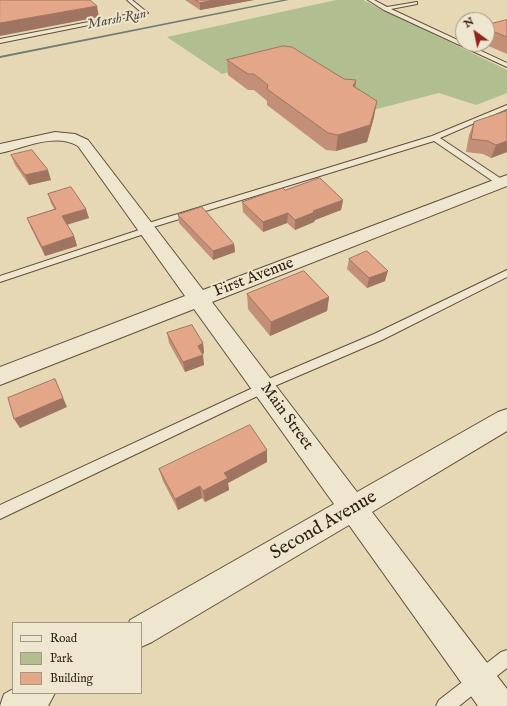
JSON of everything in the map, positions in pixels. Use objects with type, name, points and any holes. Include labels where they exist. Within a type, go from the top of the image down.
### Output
[{"type":"street","name":"Main Street","points":[[0,149],[50,136],[68,134],[78,138],[83,143],[499,706]]},
{"type":"street","name":"First Avenue","points":[[0,376],[504,181]]},
{"type":"street","name":"Second Avenue","points":[[142,630],[507,419]]},
{"type":"street","points":[[16,706],[36,694]]},
{"type":"lane","points":[[0,41],[145,13],[129,0]]},
{"type":"lane","points":[[371,0],[386,9],[507,65]]},
{"type":"lane","points":[[386,9],[415,3]]},
{"type":"lane","points":[[0,279],[146,228],[435,138],[507,107]]},
{"type":"lane","points":[[435,138],[504,181]]},
{"type":"lane","points":[[0,512],[264,387],[378,337],[507,273]]},
{"type":"lane","points":[[446,706],[507,658]]},
{"type":"green space","points":[[336,0],[363,0],[455,45],[455,52],[470,52],[507,70],[507,93],[476,105],[439,93],[373,110],[287,58],[222,74],[167,37]]},
{"type":"building","points":[[0,0],[90,0],[97,6],[0,23]]},
{"type":"building","points":[[196,0],[213,0],[200,3]]},
{"type":"building","points":[[507,20],[507,37],[495,32],[495,23]]},
{"type":"building","points":[[283,46],[292,47],[344,79],[356,80],[353,86],[377,101],[370,125],[338,135],[328,133],[267,89],[268,85],[254,74],[248,74],[227,60]]},
{"type":"building","points":[[507,111],[507,141],[496,145],[488,141],[471,139],[474,122]]},
{"type":"building","points":[[32,150],[48,170],[25,175],[11,155]]},
{"type":"building","points":[[320,178],[343,200],[313,211],[315,212],[295,220],[288,213],[263,222],[242,202],[283,188],[285,190]]},
{"type":"building","points":[[71,187],[86,209],[62,216],[74,236],[42,247],[27,218],[56,209],[48,194]]},
{"type":"building","points":[[202,207],[234,244],[213,251],[178,215]]},
{"type":"building","points":[[367,251],[388,271],[369,278],[349,259]]},
{"type":"building","points":[[304,271],[329,297],[271,322],[247,294]]},
{"type":"building","points":[[192,325],[203,343],[198,346],[203,355],[183,362],[167,333]]},
{"type":"building","points":[[55,379],[63,398],[14,419],[8,398]]},
{"type":"building","points":[[250,425],[267,450],[224,473],[228,478],[203,491],[200,486],[175,499],[159,469]]},
{"type":"waterway","name":"Marsh Run","points":[[0,57],[287,0]]}]
